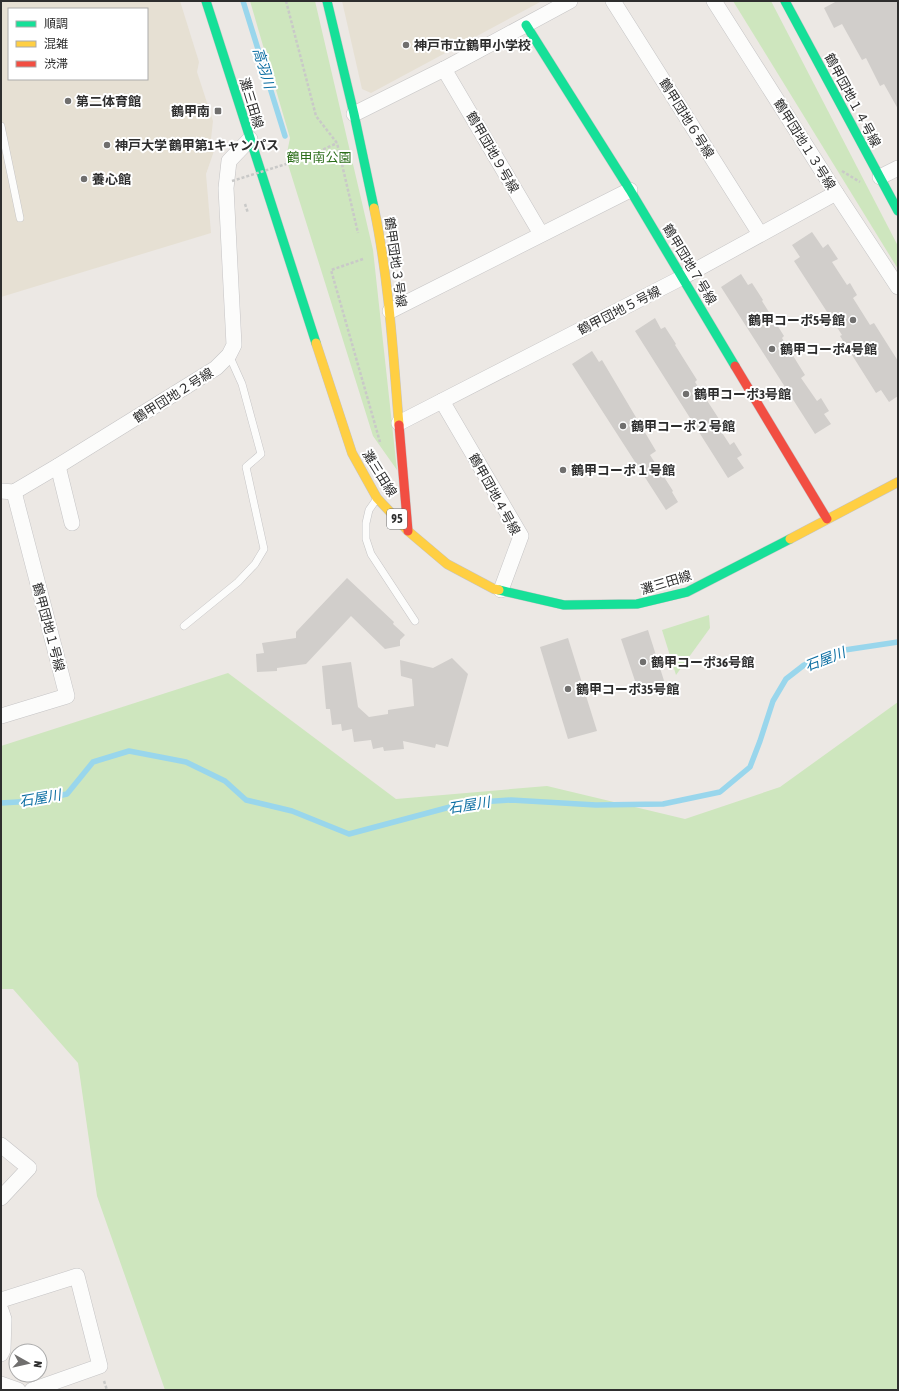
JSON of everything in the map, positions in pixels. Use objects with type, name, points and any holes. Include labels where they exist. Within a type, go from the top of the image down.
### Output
[{"type":"street","name":"灘三田線","points":[[206,1],[352,453],[377,498],[408,531],[447,564],[494,589],[564,605],[637,604],[687,592],[898,482]]},
{"type":"street","name":"鶴甲団地３号線","points":[[327,1],[354,114],[378,226],[390,311],[408,531]]},
{"type":"street","points":[[354,114],[444,69],[570,1]]},
{"type":"street","name":"鶴甲団地６号線","points":[[613,1],[760,234]]},
{"type":"street","name":"鶴甲団地１３号線","points":[[714,1],[836,193],[898,287]]},
{"type":"street","name":"鶴甲団地１４号線","points":[[785,1],[898,211]]},
{"type":"street","name":"鶴甲団地７号線","points":[[526,24],[683,277],[827,519]]},
{"type":"street","name":"鶴甲団地９号線","points":[[444,69],[541,234]]},
{"type":"street","points":[[229,355],[234,345],[226,188],[229,161],[250,139]]},
{"type":"street","points":[[880,177],[898,168]]},
{"type":"street","points":[[390,311],[630,190]]},
{"type":"street","name":"鶴甲団地５号線","points":[[399,423],[683,277],[836,193]]},
{"type":"street","name":"鶴甲団地２号線","points":[[7,491],[58,466],[216,368],[229,355]]},
{"type":"street","name":"鶴甲団地４号線","points":[[442,401],[521,536],[500,590]]},
{"type":"street","points":[[58,466],[72,523]]},
{"type":"street","name":"鶴甲団地１号線","points":[[1,716],[67,696],[7,491]]},
{"type":"street","points":[[1,1145],[29,1168],[1,1198]]},
{"type":"street","points":[[1,1300],[77,1276],[100,1366],[32,1390]]},
{"type":"street","points":[[1,1310],[4,1319],[3,1350],[1,1354]]},
{"type":"street","points":[[1,1384],[18,1390]]},
{"type":"lane","points":[[1,126],[20,218]]},
{"type":"lane","points":[[184,626],[238,582],[255,564],[264,549],[246,467],[261,454],[242,384],[229,355]]},
{"type":"lane","points":[[377,498],[369,510],[366,523],[366,539],[371,554],[415,621]]},
{"type":"path","points":[[286,1],[316,116],[337,143],[358,236]]},
{"type":"path","points":[[232,181],[305,158],[337,143],[340,136]]},
{"type":"path","points":[[362,251],[364,259],[331,270],[381,445]]},
{"type":"shaded area","name":"神戸大学 鶴甲第1キャンパス","points":[[1,1],[180,1],[199,62],[197,72],[213,121],[211,139],[214,151],[206,174],[211,233],[1,297]]},
{"type":"shaded area","name":"神戸市立鶴甲小学校","points":[[342,1],[542,1],[371,93],[362,89]]},
{"type":"green space","name":"鶴甲南公園","points":[[250,1],[315,1],[373,250],[397,470],[373,436],[286,158],[290,138]]},
{"type":"green space","points":[[733,1],[771,1],[898,246],[898,269]]},
{"type":"green space","points":[[709,615],[710,628],[676,675],[662,630]]},
{"type":"green space","points":[[228,673],[396,799],[547,786],[685,819],[780,787],[898,702],[898,1390],[165,1390],[97,1196],[78,1063],[13,989],[1,989],[1,746]]},
{"type":"building","points":[[837,1],[898,1],[898,109],[884,84],[880,86],[866,58],[862,60],[842,24],[834,28],[824,8]]},
{"type":"building","name":"鶴甲コーポ5号館","points":[[812,232],[823,248],[828,244],[838,259],[832,262],[847,285],[850,283],[857,295],[853,298],[870,325],[874,323],[898,361],[898,396],[889,402],[881,390],[876,393],[840,336],[842,335],[794,261],[800,257],[792,245]]},
{"type":"building","name":"鶴甲コーポ4号館","points":[[741,274],[748,285],[752,283],[784,336],[782,338],[805,375],[801,378],[817,401],[821,398],[829,411],[824,414],[831,424],[815,434],[721,287]]},
{"type":"building","name":"鶴甲コーポ3号館","points":[[655,318],[661,329],[665,327],[697,380],[695,382],[719,419],[715,422],[730,445],[734,442],[742,455],[737,458],[744,468],[728,478],[635,331]]},
{"type":"building","name":"鶴甲コーポ２号館","points":[[592,351],[599,362],[602,360],[656,451],[650,455],[673,491],[672,492],[678,502],[666,510],[572,364]]},
{"type":"building","points":[[347,578],[394,622],[393,624],[405,635],[400,640],[400,646],[385,649],[351,616],[306,664],[277,668],[277,671],[257,672],[256,654],[264,653],[262,643],[296,638],[296,632]]},
{"type":"building","name":"鶴甲コーポ36号館","points":[[648,630],[665,684],[639,693],[621,639]]},
{"type":"building","name":"鶴甲コーポ35号館","points":[[568,638],[597,731],[568,739],[540,647]]},
{"type":"building","points":[[452,658],[468,674],[448,747],[436,744],[435,748],[403,741],[404,749],[384,751],[383,747],[373,749],[371,740],[354,742],[352,729],[342,731],[341,724],[332,725],[330,709],[326,709],[322,666],[351,662],[358,707],[369,717],[388,714],[388,710],[414,706],[412,679],[401,676],[400,660],[433,668]]},
{"type":"waterway","name":"高羽川","points":[[243,1],[285,136]]},
{"type":"waterway","name":"石屋川","points":[[1,803],[34,801],[67,794],[93,762],[129,751],[186,762],[225,781],[246,800],[292,811],[349,834],[465,803],[511,800],[596,805],[663,804],[720,792],[750,767],[773,701],[786,679],[804,665],[838,651],[898,642]]},
{"type":"traffic: fast","points":[[206,1],[316,343]]},
{"type":"traffic: fast","points":[[327,1],[354,114],[374,208]]},
{"type":"traffic: fast","points":[[785,1],[898,211]]},
{"type":"traffic: fast","points":[[526,25],[630,190],[735,366]]},
{"type":"traffic: fast","points":[[499,590],[564,605],[637,604],[687,592],[790,539]]},
{"type":"traffic: slow","points":[[374,208],[387,289],[399,425]]},
{"type":"traffic: slow","points":[[316,343],[352,453],[377,498],[408,531],[447,564],[494,589],[499,590]]},
{"type":"traffic: slow","points":[[790,539],[898,482]]},
{"type":"traffic: jam","points":[[735,366],[827,519]]},
{"type":"traffic: jam","points":[[399,425],[408,531]]},
{"type":"place","name":"神戸市立鶴甲小学校","points":[[406,45]]},
{"type":"place","name":"第二体育館","points":[[68,101]]},
{"type":"place","name":"鶴甲南","points":[[218,111]]},
{"type":"place","name":"神戸大学 鶴甲第1キャンパス","points":[[107,145]]},
{"type":"place","name":"養心館","points":[[84,179]]},
{"type":"place","name":"鶴甲コーポ5号館","points":[[853,320]]},
{"type":"place","name":"鶴甲コーポ4号館","points":[[772,349]]},
{"type":"place","name":"鶴甲コーポ3号館","points":[[686,394]]},
{"type":"place","name":"鶴甲コーポ２号館","points":[[623,426]]},
{"type":"place","name":"鶴甲コーポ１号館","points":[[563,470]]},
{"type":"place","name":"鶴甲コーポ36号館","points":[[643,662]]},
{"type":"place","name":"鶴甲コーポ35号館","points":[[568,689]]}]
